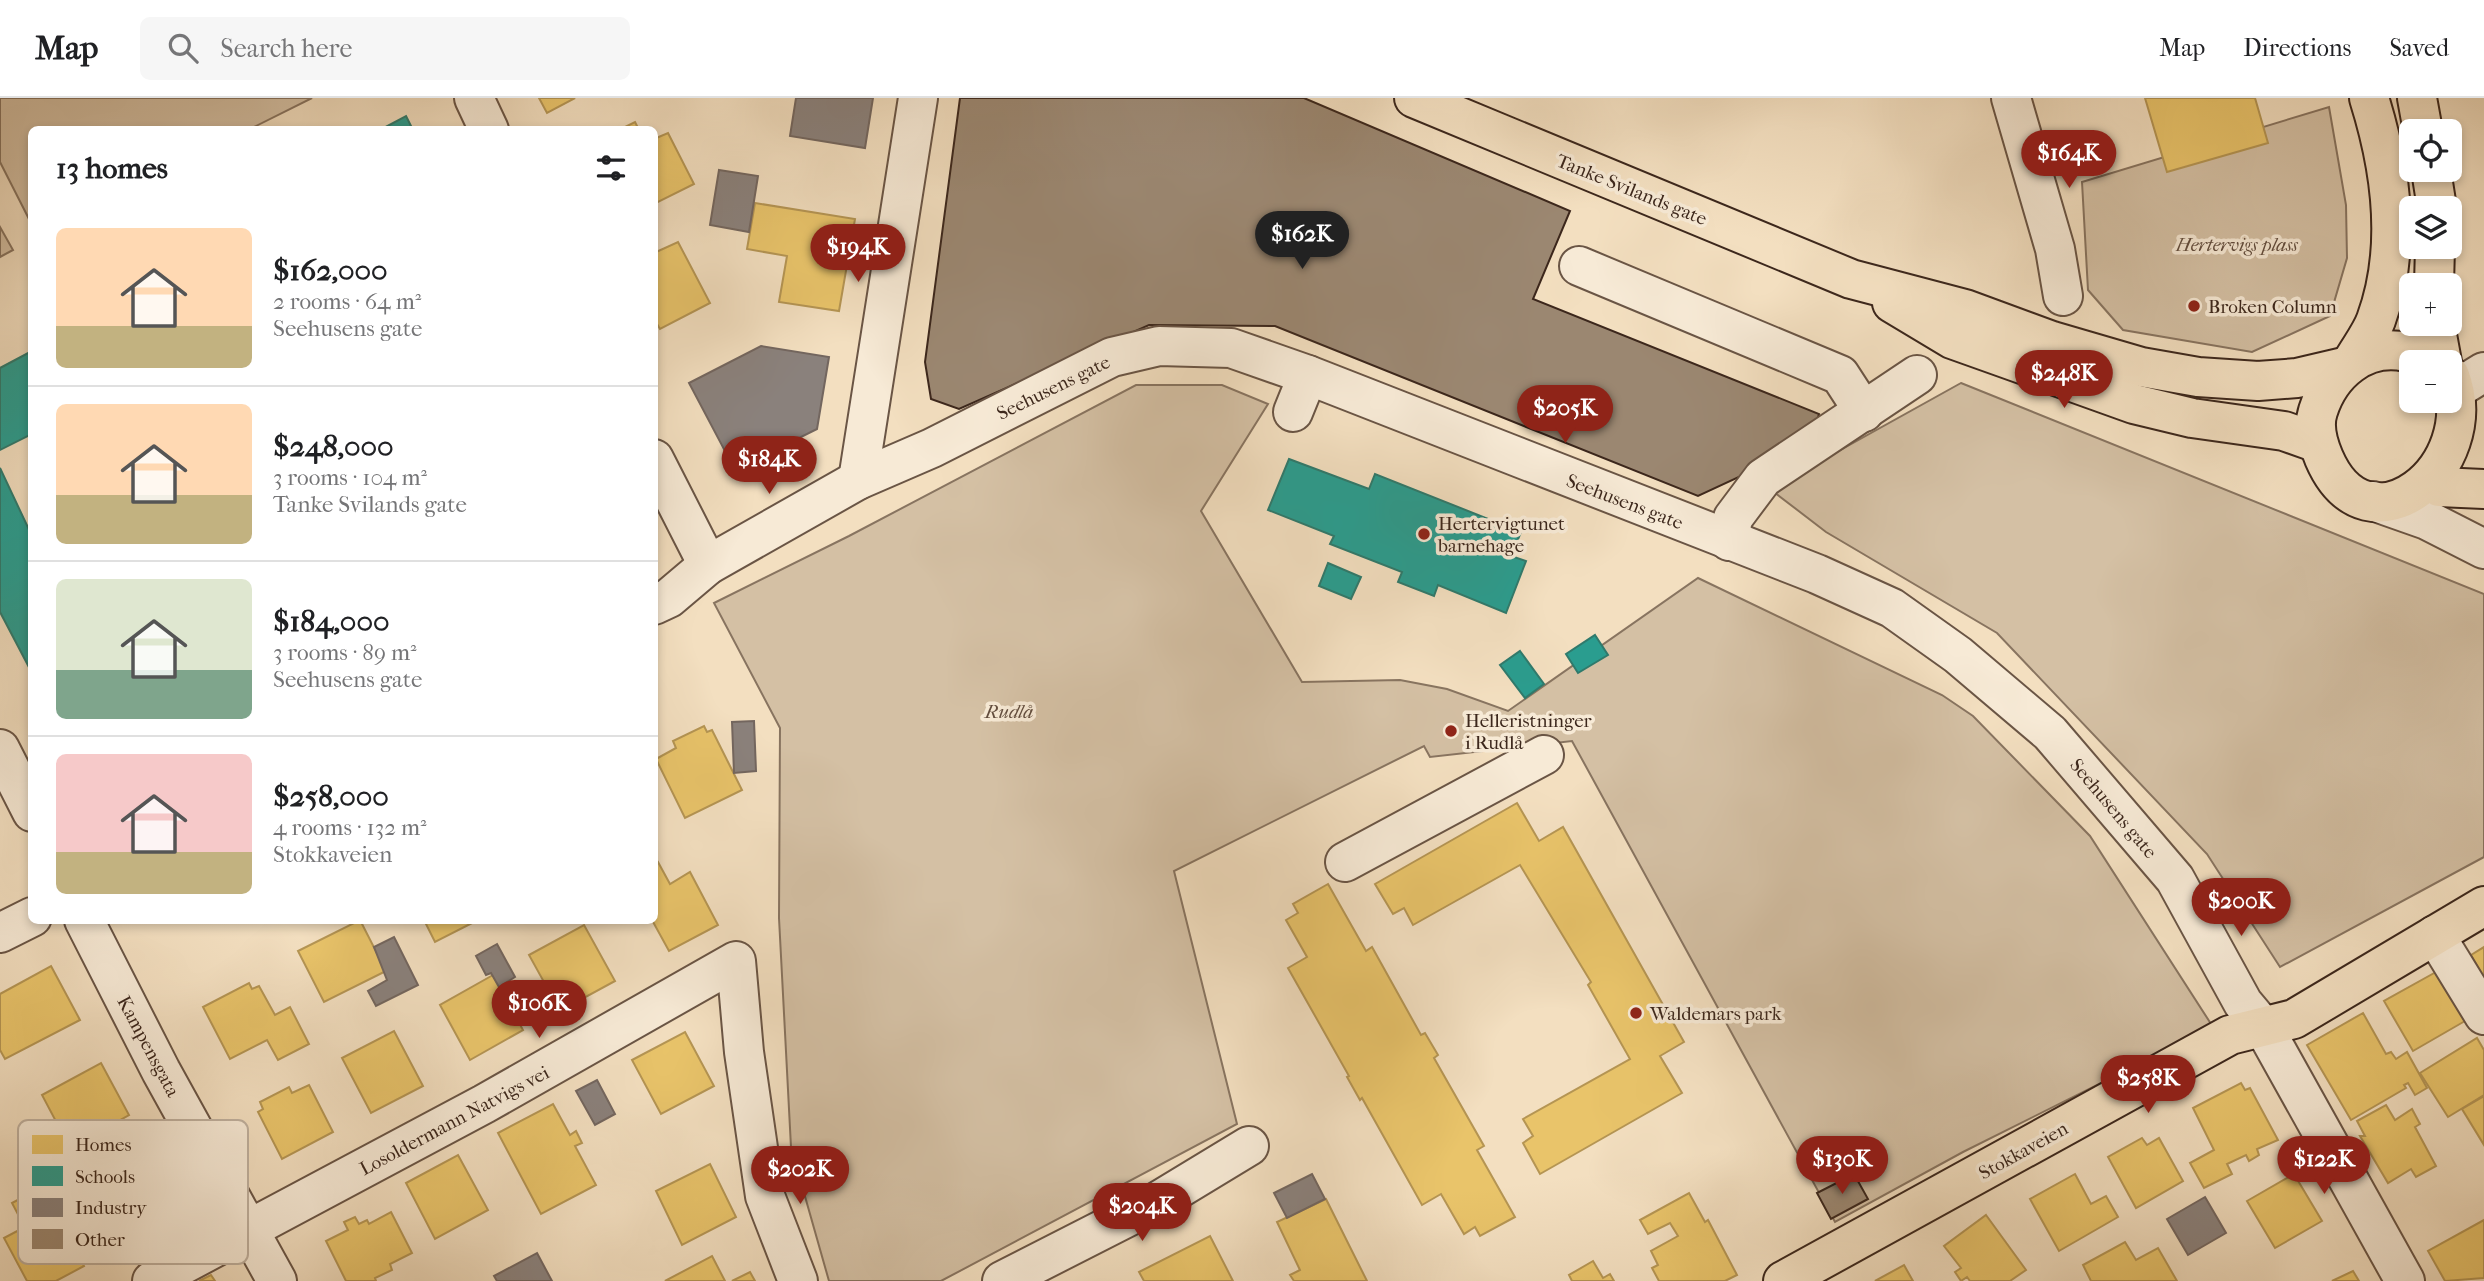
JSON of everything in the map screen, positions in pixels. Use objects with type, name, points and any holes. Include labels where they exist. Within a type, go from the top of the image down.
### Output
[{"type":"main road","name":"Tanke Svilands gate","points":[[1414,98],[1851,279],[1965,309],[2052,341],[2141,367],[2198,377],[2258,381],[2297,378],[2348,364],[2378,352],[2399,352]]},
{"type":"main road","points":[[2369,98],[2385,170],[2392,223],[2391,271],[2376,322],[2348,364],[2326,389],[2317,415],[2318,443],[2329,469],[2348,489],[2374,500],[2396,503],[2419,498],[2440,487],[2457,468],[2467,445],[2464,391],[2440,336]]},
{"type":"main road","points":[[2417,98],[2421,119]]},
{"type":"main road","name":"Tanke Svilands gate","points":[[1851,279],[1952,339],[2134,404],[2192,418],[2284,431],[2318,443]]},
{"type":"main road","points":[[2440,487],[2484,489]]},
{"type":"main road","name":"Stokkaveien","points":[[1783,1281],[2230,1035],[2294,1019],[2484,906]]},
{"type":"street","points":[[474,98],[487,126]]},
{"type":"street","points":[[858,480],[918,98]]},
{"type":"street","points":[[2011,98],[2055,249],[2063,296]]},
{"type":"street","points":[[1579,265],[1840,375],[1864,412]]},
{"type":"street","name":"Seehusens gate","points":[[658,603],[669,598],[708,565],[858,480],[932,448],[1112,357],[1159,346],[1231,348],[1308,375],[1817,574],[1892,608],[1958,655],[2050,733],[2175,879],[2243,1003],[2264,1028],[2405,1281]]},
{"type":"street","points":[[1293,412],[1308,375]]},
{"type":"street","points":[[1728,541],[1732,518],[1763,478],[1917,375]]},
{"type":"street","points":[[658,466],[708,565]]},
{"type":"street","points":[[2374,500],[2427,520],[2484,549]]},
{"type":"street","points":[[0,749],[28,804]]},
{"type":"street","points":[[1345,862],[1544,755]]},
{"type":"street","points":[[0,933],[28,919]]},
{"type":"street","name":"Kampensgata","points":[[86,924],[189,1120]]},
{"type":"street","points":[[2435,935],[2484,1015]]},
{"type":"street","name":"Losoldermann Natvigs vei","points":[[250,1228],[496,1098],[736,961],[756,1146],[765,1196],[798,1281]]},
{"type":"street","points":[[1002,1281],[1155,1203],[1249,1146]]},
{"type":"street","name":"Kampensgata","points":[[248,1224],[277,1281]]},
{"type":"street","name":"Losoldermann Natvigs vei","points":[[152,1281],[183,1264]]},
{"type":"green space","points":[[0,98],[312,98],[256,126],[28,126],[28,217],[0,162]]},
{"type":"green space","name":"Hertervigs plass","points":[[2329,107],[2346,205],[2347,258],[2330,316],[2252,352],[2123,330],[2088,290],[2082,182]]},
{"type":"green space","points":[[0,227],[13,250],[0,257]]},
{"type":"green space","points":[[1961,383],[2484,594],[2484,857],[2280,967],[2207,854],[1997,633],[1826,532],[1770,489]]},
{"type":"green space","name":"Rudlå","points":[[1136,385],[1222,385],[1268,404],[1201,511],[1302,682],[1400,680],[1447,689],[1508,711],[1698,578],[1942,695],[1973,716],[2090,836],[2213,1027],[1963,1152],[1835,1222],[1572,741],[1430,757],[1424,746],[1174,871],[1237,1124],[941,1281],[829,1281],[791,1147],[779,918],[780,728],[714,603],[849,536]]},
{"type":"building: Homes","points":[[539,98],[575,98],[547,113]]},
{"type":"building: Homes","points":[[2145,98],[2255,98],[2268,143],[2167,172]]},
{"type":"building: Homes","points":[[668,133],[694,184],[658,202],[658,137]]},
{"type":"building: Homes","points":[[755,203],[855,219],[839,311],[779,302],[787,256],[747,249]]},
{"type":"building: Homes","points":[[678,242],[710,303],[660,329],[658,326],[658,251]]},
{"type":"building: Homes","points":[[704,726],[707,732],[712,730],[742,790],[685,818],[658,763],[658,758],[676,748],[673,741]]},
{"type":"building: Homes","name":"Waldemars park","points":[[1517,803],[1539,841],[1563,827],[1684,1042],[1660,1056],[1682,1093],[1540,1174],[1523,1143],[1533,1136],[1523,1119],[1630,1059],[1588,985],[1591,982],[1520,865],[1413,925],[1404,908],[1393,914],[1375,884]]},
{"type":"building: Homes","points":[[658,862],[670,884],[690,872],[718,925],[669,951],[654,924],[658,924]]},
{"type":"building: Homes","points":[[1328,884],[1366,951],[1372,947],[1421,1035],[1425,1033],[1438,1055],[1434,1058],[1484,1146],[1477,1150],[1515,1217],[1480,1236],[1475,1227],[1464,1234],[1441,1194],[1422,1205],[1362,1098],[1360,1100],[1288,968],[1307,957],[1286,920],[1298,913],[1293,904]]},
{"type":"building: Homes","points":[[352,924],[362,924],[386,971],[324,1002],[298,951]]},
{"type":"building: Homes","points":[[426,924],[470,924],[435,942]]},
{"type":"building: Homes","points":[[584,925],[615,981],[560,1011],[529,955]]},
{"type":"building: Homes","points":[[2484,947],[2484,978],[2471,955]]},
{"type":"building: Homes","points":[[51,966],[80,1020],[5,1059],[0,1050],[0,994]]},
{"type":"building: Homes","points":[[2436,972],[2465,1021],[2413,1051],[2384,1001]]},
{"type":"building: Homes","points":[[493,975],[523,1030],[470,1060],[440,1005]]},
{"type":"building: Homes","points":[[249,983],[252,989],[259,986],[275,1015],[290,1007],[309,1044],[278,1060],[267,1040],[230,1059],[203,1007]]},
{"type":"building: Homes","points":[[2363,1013],[2386,1054],[2391,1052],[2396,1059],[2407,1052],[2427,1088],[2415,1095],[2408,1083],[2404,1085],[2406,1088],[2351,1120],[2307,1045]]},
{"type":"building: Homes","points":[[394,1031],[423,1086],[371,1113],[342,1058]]},
{"type":"building: Homes","points":[[685,1032],[714,1086],[661,1114],[632,1060]]},
{"type":"building: Homes","points":[[2477,1038],[2484,1050],[2484,1095],[2448,1117],[2420,1073]]},
{"type":"building: Homes","points":[[101,1063],[129,1115],[120,1120],[55,1120],[42,1095]]},
{"type":"building: Homes","points":[[2241,1083],[2245,1090],[2250,1088],[2278,1140],[2257,1149],[2259,1155],[2249,1161],[2246,1155],[2227,1164],[2232,1174],[2204,1188],[2190,1163],[2214,1150],[2193,1108]]},
{"type":"building: Homes","points":[[309,1085],[333,1132],[282,1159],[258,1112],[263,1109],[260,1102],[289,1087],[292,1093]]},
{"type":"building: Homes","points":[[2484,1096],[2484,1145],[2462,1109]]},
{"type":"building: Homes","points":[[553,1104],[570,1135],[576,1131],[582,1143],[575,1146],[596,1185],[541,1214],[498,1133]]},
{"type":"building: Homes","points":[[2386,1105],[2395,1120],[2412,1109],[2420,1124],[2415,1127],[2436,1166],[2416,1177],[2411,1169],[2388,1183],[2360,1136],[2365,1136],[2357,1121]]},
{"type":"building: Homes","points":[[2142,1138],[2147,1145],[2159,1138],[2183,1181],[2136,1208],[2108,1157]]},
{"type":"building: Homes","points":[[458,1155],[488,1210],[435,1239],[406,1183]]},
{"type":"building: Homes","points":[[710,1164],[736,1217],[682,1245],[656,1191]]},
{"type":"building: Homes","points":[[2075,1174],[2091,1204],[2106,1196],[2118,1217],[2059,1251],[2030,1199]]},
{"type":"building: Homes","points":[[2294,1174],[2322,1221],[2275,1248],[2247,1201]]},
{"type":"building: Homes","points":[[1689,1193],[1705,1222],[1708,1220],[1737,1275],[1725,1281],[1659,1281],[1652,1268],[1658,1265],[1651,1251],[1678,1236],[1670,1223],[1648,1234],[1640,1220]]},
{"type":"building: Homes","points":[[1326,1199],[1367,1281],[1294,1281],[1290,1275],[1300,1270],[1277,1222]]},
{"type":"building: Homes","points":[[18,1200],[18,1214],[12,1203]]},
{"type":"building: Homes","points":[[391,1212],[412,1253],[390,1264],[392,1270],[375,1278],[376,1281],[346,1281],[326,1241],[348,1230],[344,1222],[355,1217],[359,1224],[367,1220],[369,1224]]},
{"type":"building: Homes","points":[[1986,1215],[2026,1270],[2010,1281],[1970,1281],[1967,1277],[1961,1281],[1955,1272],[1961,1268],[1944,1246]]},
{"type":"building: Homes","points":[[2484,1220],[2484,1278],[2445,1281],[2428,1251]]},
{"type":"building: Homes","points":[[18,1231],[18,1264],[84,1266],[56,1281],[27,1281],[4,1238]]},
{"type":"building: Homes","points":[[1210,1236],[1233,1281],[1144,1281],[1139,1272]]},
{"type":"building: Homes","points":[[2125,1242],[2136,1260],[2158,1248],[2177,1281],[2091,1281],[2083,1265]]},
{"type":"building: Homes","points":[[712,1256],[725,1281],[665,1281]]},
{"type":"building: Homes","points":[[1593,1261],[1603,1278],[1610,1274],[1614,1281],[1572,1281],[1569,1275]]},
{"type":"building: Homes","points":[[1904,1265],[1913,1281],[1875,1281]]},
{"type":"building: Homes","points":[[2353,1271],[2359,1281],[2332,1281]]},
{"type":"building: Homes","points":[[750,1272],[755,1281],[732,1281]]},
{"type":"building: Homes","points":[[211,1275],[215,1281],[199,1281]]},
{"type":"building: Schools","points":[[406,116],[411,126],[387,126]]},
{"type":"building: Schools","points":[[28,353],[28,436],[0,450],[0,368]]},
{"type":"building: Schools","name":"Hertervigtunet barnehage","points":[[1289,459],[1369,489],[1375,474],[1521,532],[1511,556],[1526,561],[1506,613],[1438,585],[1434,596],[1398,582],[1402,572],[1330,544],[1334,536],[1268,510]]},
{"type":"building: Schools","points":[[0,468],[28,528],[28,665],[0,612]]},
{"type":"building: Schools","points":[[1328,563],[1361,577],[1351,599],[1319,586]]},
{"type":"building: Schools","points":[[1595,635],[1608,655],[1578,673],[1566,654]]},
{"type":"building: Schools","points":[[1520,651],[1544,684],[1525,698],[1500,665]]},
{"type":"building: Industry","points":[[796,98],[873,98],[865,148],[790,136]]},
{"type":"building: Industry","points":[[719,170],[758,176],[749,232],[710,225]]},
{"type":"building: Industry","points":[[761,346],[829,357],[817,429],[735,470],[689,383]]},
{"type":"building: Industry","points":[[754,721],[756,771],[734,773],[732,722]]},
{"type":"building: Industry","points":[[394,937],[418,985],[376,1006],[368,991],[387,980],[374,947]]},
{"type":"building: Industry","points":[[497,944],[515,977],[499,987],[491,973],[486,975],[476,956]]},
{"type":"building: Industry","points":[[597,1080],[615,1114],[595,1125],[576,1091]]},
{"type":"building: Industry","points":[[1312,1174],[1325,1199],[1287,1218],[1274,1193]]},
{"type":"building: Industry","points":[[2205,1197],[2226,1233],[2188,1255],[2167,1219]]},
{"type":"building: Industry","points":[[537,1253],[552,1281],[497,1281],[494,1276]]},
{"type":"building: Other","points":[[960,98],[1304,98],[1570,211],[1533,299],[1819,414],[1810,444],[1698,496],[1275,326],[1149,325],[959,409],[931,399],[925,362]]},
{"type":"building: Other","points":[[1854,1174],[1868,1199],[1831,1219],[1817,1193]]},
{"type":"place","name":"Broken Column","points":[[2194,306]]},
{"type":"place","name":"Hertervigtunet barnehage","points":[[1424,534]]},
{"type":"place","name":"Helleristninger i Rudlå","points":[[1451,731]]},
{"type":"place","name":"Waldemars park","points":[[1636,1013]]}]
